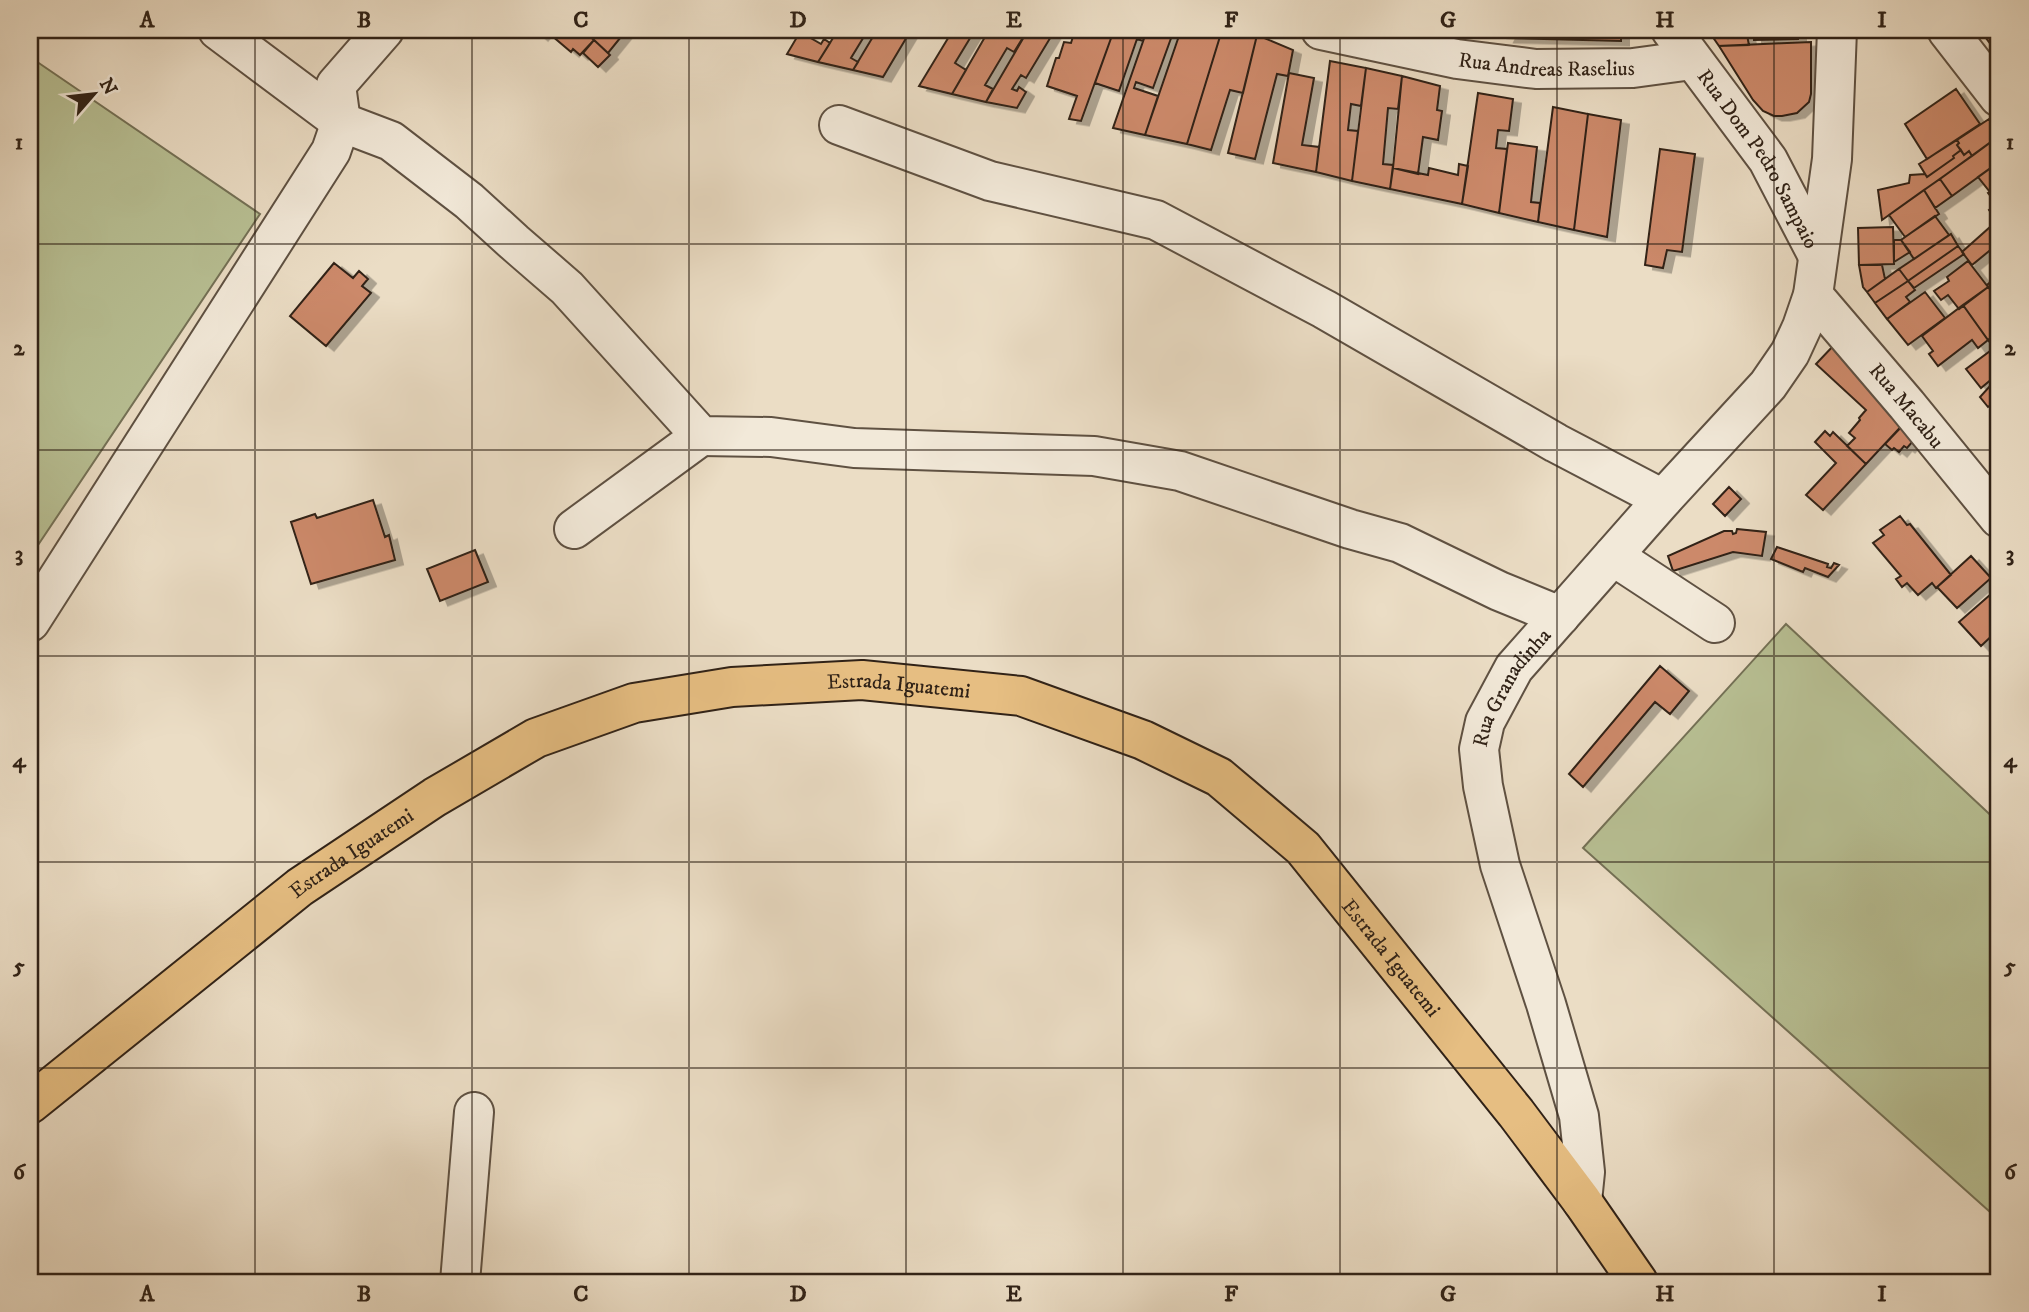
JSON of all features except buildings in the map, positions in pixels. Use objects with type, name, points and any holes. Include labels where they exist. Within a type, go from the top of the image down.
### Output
[{"type":"main road","name":"Estrada Iguatemi","points":[[30,1104],[300,887],[435,797],[536,738],[634,703],[732,687],[862,680],[1021,696],[1143,740],[1219,777],[1303,848],[1516,1113],[1638,1282]]},
{"type":"street","points":[[218,30],[339,103],[469,201],[567,288],[701,436]]},
{"type":"street","points":[[30,622],[331,151],[339,103],[384,30]]},
{"type":"street","name":"Rua Andreas Raselius","points":[[1321,30],[1457,59],[1536,69],[1633,68],[1681,45]]},
{"type":"street","name":"Rua Granadinha","points":[[1582,1201],[1585,1172],[1579,1116],[1550,1016],[1500,865],[1483,786],[1479,749],[1485,722],[1514,668],[1768,385],[1790,353],[1813,295],[1832,159],[1837,30]]},
{"type":"street","points":[[1947,30],[1999,97]]},
{"type":"street","name":"Rua Dom Pedro Sampaio","points":[[1681,45],[1768,160],[1818,256]]},
{"type":"street","points":[[839,125],[990,181],[1156,220],[1324,309],[1556,443],[1663,499]]},
{"type":"street","name":"Rua Macabu","points":[[1813,295],[1999,518]]},
{"type":"street","points":[[574,529],[701,436],[771,437],[854,448],[1094,456],[1180,471],[1350,529],[1400,543],[1560,617]]},
{"type":"street","points":[[1613,556],[1715,623]]},
{"type":"street","points":[[460,1282],[474,1112]]},
{"type":"green space","points":[[30,57],[260,214],[30,557]]},
{"type":"green space","points":[[1786,624],[1999,823],[1999,1220],[1583,848]]}]
